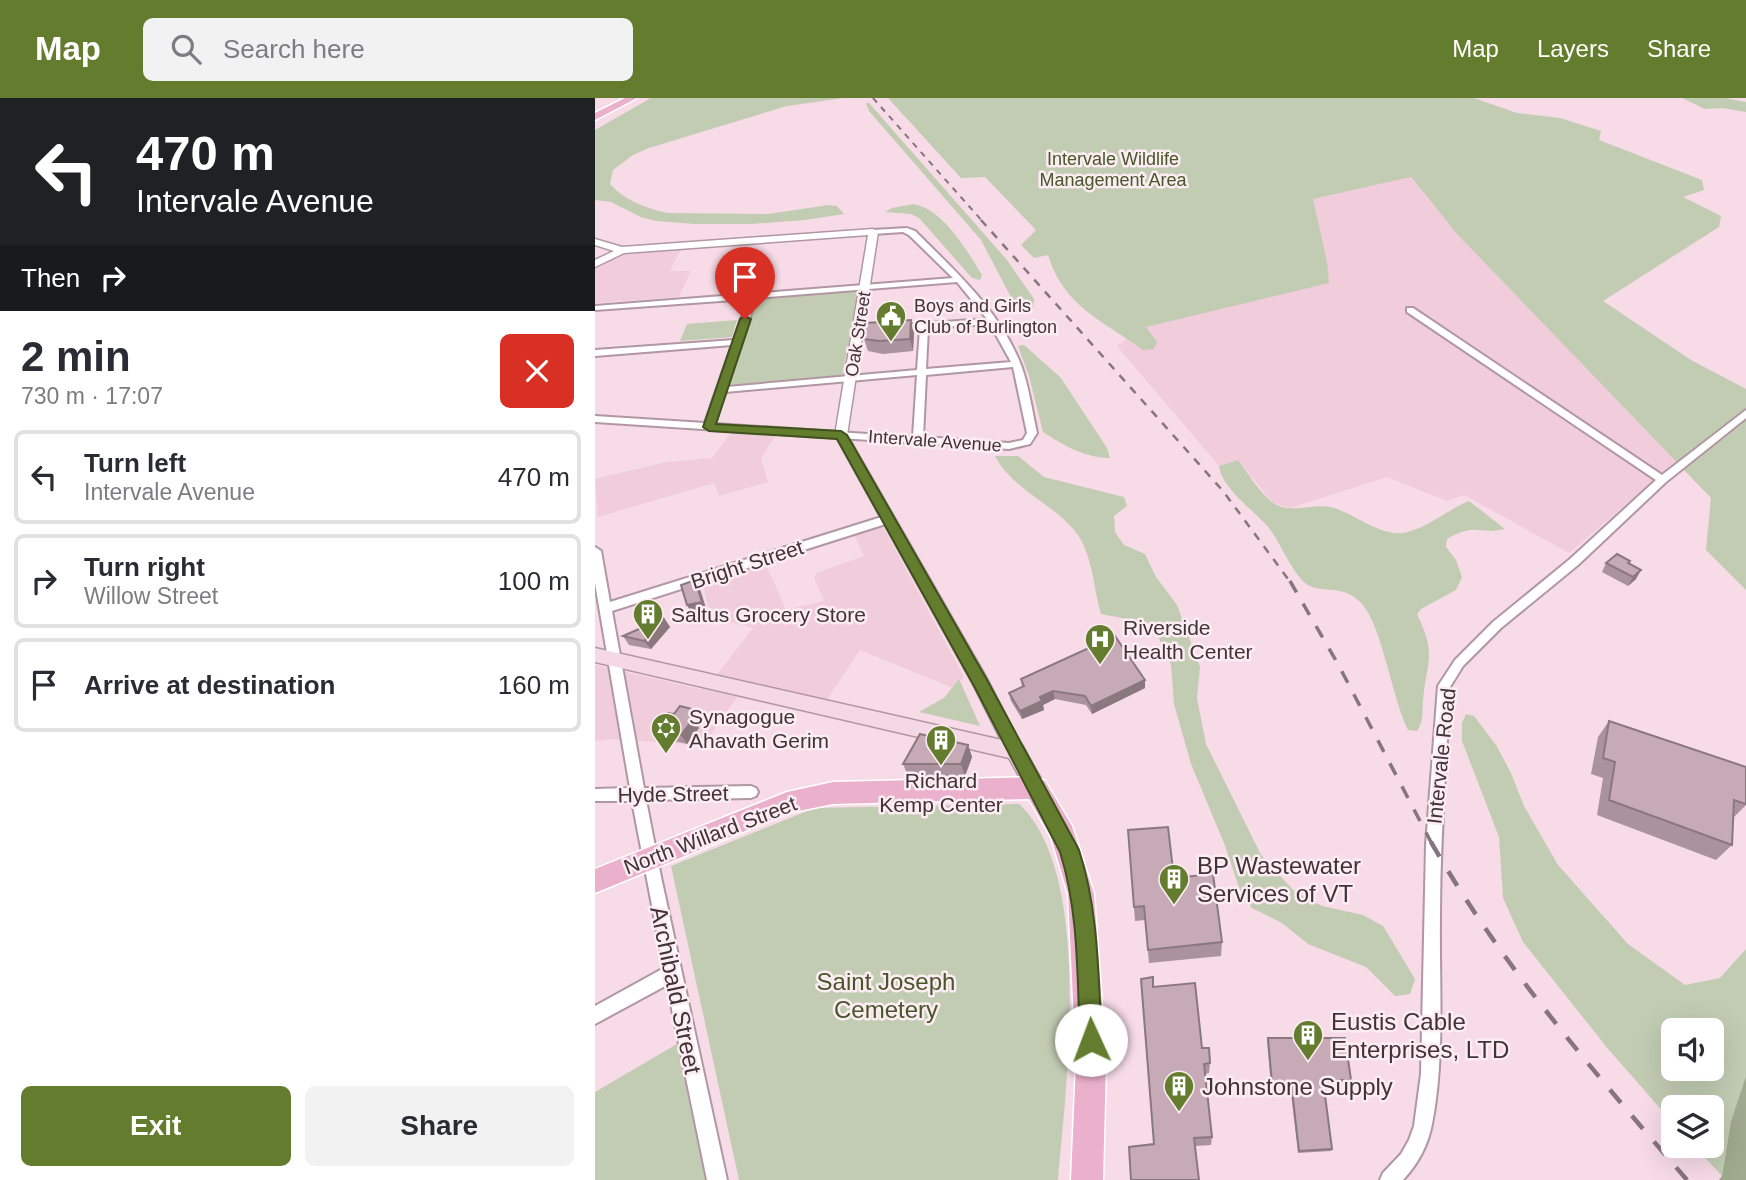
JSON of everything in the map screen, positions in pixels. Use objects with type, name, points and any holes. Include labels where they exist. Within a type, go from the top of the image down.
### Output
[{"type":"main road","points":[[595,117],[632,98]]},
{"type":"main road","points":[[595,654],[1015,751],[1066,842],[1081,894],[1091,1063],[1087,1180]]},
{"type":"main road","name":"North Willard Street","points":[[595,881],[787,803],[815,796],[851,792],[1036,788]]},
{"type":"street","points":[[595,242],[622,250],[873,232],[910,232],[959,281],[991,321],[1016,364],[1032,433],[1030,440],[1024,444]]},
{"type":"street","name":"Oak Street","points":[[841,435],[873,232]]},
{"type":"street","points":[[595,264],[622,250]]},
{"type":"street","points":[[595,308],[959,281]]},
{"type":"street","points":[[709,427],[753,296]]},
{"type":"street","points":[[1410,310],[1662,480]]},
{"type":"street","points":[[858,331],[991,321]]},
{"type":"street","points":[[918,440],[924,326]]},
{"type":"street","points":[[595,353],[738,342]]},
{"type":"street","points":[[721,390],[1016,364]]},
{"type":"street","name":"Intervale Road","points":[[1390,1180],[1408,1161],[1417,1144],[1423,1126],[1430,1074],[1433,845],[1444,687],[1458,663],[1481,640],[1578,559],[1662,480],[1746,413]]},
{"type":"street","name":"Intervale Avenue","points":[[595,419],[1009,446],[1024,444]]},
{"type":"street","points":[[841,435],[981,682],[1015,751]]},
{"type":"street","name":"Bright Street","points":[[606,608],[888,519]]},
{"type":"street","name":"Archibald Street","points":[[595,551],[650,859],[716,1180]]},
{"type":"street","name":"Hyde Street","points":[[595,795],[751,792]]},
{"type":"street","points":[[595,1015],[672,973]]},
{"type":"shaded area","points":[[1410,177],[1457,234],[1676,462],[1569,553],[1464,495],[1447,501],[1387,477],[1290,508],[1273,503],[1238,460],[1219,466],[1117,346],[1145,327],[1327,261],[1312,199]]},
{"type":"shaded area","points":[[681,249],[670,271],[691,271],[679,297],[595,303],[595,268],[625,253]]},
{"type":"shaded area","points":[[732,432],[776,435],[761,458],[768,482],[719,496],[714,483],[598,517],[595,479],[666,462],[712,458]]},
{"type":"shaded area","points":[[882,525],[964,677],[953,688],[860,650],[817,715],[737,697],[704,745],[611,739],[595,741],[595,665],[701,689],[719,672],[753,628],[712,618],[702,583],[765,562],[786,610],[824,601],[814,577],[816,573],[864,556],[854,534]]},
{"type":"shaded area","points":[[1746,1076],[1746,1180],[1719,1180],[1722,1176],[1731,1121]]},
{"type":"green space","points":[[651,98],[844,98],[787,106],[649,148],[633,155],[613,170],[610,184],[636,203],[668,213],[768,214],[829,205],[837,206],[844,214],[751,224],[695,224],[656,221],[641,217],[611,202],[595,200],[595,130]]},
{"type":"green space","name":"Intervale Wildlife Management Area","points":[[888,98],[1474,98],[1517,113],[1560,118],[1601,131],[1599,140],[1702,180],[1704,190],[1683,197],[1721,216],[1719,227],[1603,301],[1691,360],[1746,389],[1746,590],[1706,550],[1711,498],[1457,234],[1411,177],[1313,199],[1327,261],[1329,283],[1146,327],[1157,342],[1154,349],[1143,350],[1074,300],[1055,273],[1048,255],[1034,258],[1021,245],[1036,230],[985,177],[961,178]]},
{"type":"green space","points":[[1682,98],[1725,98],[1746,102],[1746,112],[1722,108],[1705,109]]},
{"type":"green space","points":[[866,103],[869,103],[1007,260],[1034,299],[1033,309],[1021,311],[1013,301],[981,240],[869,111]]},
{"type":"green space","points":[[913,204],[935,214],[953,232],[982,275],[980,280],[972,278],[919,218],[911,214],[885,212]]},
{"type":"green space","points":[[858,291],[842,378],[727,387],[756,299]]},
{"type":"green space","points":[[737,320],[732,337],[680,341],[687,324]]},
{"type":"green space","points":[[1024,345],[1061,378],[1107,448],[1110,458],[1083,453],[1043,432],[1029,376],[1018,346]]},
{"type":"green space","points":[[995,456],[1018,456],[1044,477],[1124,497],[1127,506],[1114,516],[1115,532],[1124,545],[1145,554],[1156,577],[1177,605],[1200,667],[1197,698],[1206,744],[1261,855],[1294,891],[1322,906],[1363,915],[1383,926],[1415,979],[1410,994],[1395,996],[1366,967],[1308,944],[1282,923],[1252,908],[1241,893],[1224,843],[1191,764],[1174,704],[1171,665],[1158,636],[1148,623],[1101,614],[1086,550],[1075,531],[1011,478]]},
{"type":"green space","points":[[1238,460],[1267,498],[1285,508],[1330,507],[1380,529],[1400,533],[1418,528],[1469,501],[1505,529],[1465,531],[1447,539],[1446,547],[1456,560],[1462,577],[1456,590],[1421,609],[1417,614],[1427,639],[1429,657],[1422,720],[1417,731],[1408,730],[1402,716],[1369,614],[1362,604],[1348,593],[1314,588],[1303,581],[1269,528],[1232,491],[1221,475],[1219,466]]},
{"type":"green space","points":[[959,679],[980,726],[919,712],[944,698]]},
{"type":"green space","points":[[1466,714],[1474,716],[1496,745],[1524,806],[1558,865],[1628,944],[1685,985],[1720,978],[1746,949],[1746,1076],[1731,1121],[1722,1176],[1705,1158],[1724,1158],[1724,1095],[1661,1095],[1661,1109],[1609,1050],[1523,942],[1503,898],[1499,837],[1462,741],[1462,723]]},
{"type":"green space","name":"Saint Joseph Cemetery","points":[[1019,804],[1043,836],[1058,879],[1066,929],[1070,983],[1069,1038],[1058,1180],[739,1180],[671,866],[815,808]]},
{"type":"green space","points":[[677,1044],[706,1180],[595,1180],[595,1092]]},
{"type":"building","points":[[911,320],[910,339],[864,339],[866,323]]},
{"type":"building","points":[[1617,554],[1641,570],[1633,577],[1606,563]]},
{"type":"building","points":[[695,580],[702,602],[687,605],[681,585]]},
{"type":"building","points":[[664,618],[644,641],[623,636]]},
{"type":"building","name":"Riverside Health Center","points":[[1115,636],[1145,680],[1091,706],[1085,696],[1053,691],[1040,697],[1042,701],[1020,711],[1009,693],[1024,686],[1021,679]]},
{"type":"building","points":[[680,706],[696,710],[681,735],[656,730],[668,713],[674,714]]},
{"type":"building","points":[[1609,721],[1746,767],[1746,804],[1734,800],[1732,845],[1609,800],[1615,762],[1603,758]]},
{"type":"building","points":[[920,734],[968,745],[961,764],[903,764]]},
{"type":"building","name":"BP Wastewater Services of VT","points":[[1168,827],[1174,878],[1213,874],[1222,942],[1148,950],[1144,906],[1134,907],[1128,830]]},
{"type":"building","name":"Johnstone Supply","points":[[1153,977],[1153,987],[1195,983],[1202,1048],[1209,1048],[1210,1063],[1204,1064],[1212,1137],[1194,1138],[1199,1180],[1131,1180],[1129,1147],[1154,1144],[1141,979]]},
{"type":"building","points":[[1268,1038],[1345,1038],[1351,1080],[1323,1080],[1332,1149],[1299,1151],[1291,1082],[1272,1083]]},
{"type":"railway","points":[[873,98],[983,222]]},
{"type":"railway","points":[[981,220],[1223,491],[1291,583]]},
{"type":"railway","points":[[1290,581],[1338,664],[1432,844]]},
{"type":"railway","points":[[1431,842],[1458,887],[1519,975],[1584,1058],[1687,1180]]},
{"type":"place","name":"Boys and Girls Club of Burlington","points":[[891,343]]},
{"type":"place","name":"Saltus Grocery Store","points":[[648,641]]},
{"type":"place","name":"Riverside Health Center","points":[[1100,666]]},
{"type":"place","name":"Synagogue Ahavath Gerim","points":[[666,755]]},
{"type":"place","name":"Richard Kemp Center","points":[[941,767]]},
{"type":"place","name":"BP Wastewater Services of VT","points":[[1174,906]]},
{"type":"place","name":"Eustis Cable Enterprises, LTD","points":[[1308,1062]]},
{"type":"place","name":"Johnstone Supply","points":[[1179,1113]]},
{"type":"route","points":[[745,319],[709,427],[841,435],[981,682],[1015,751],[1063,834],[1081,894],[1091,1040]]}]
